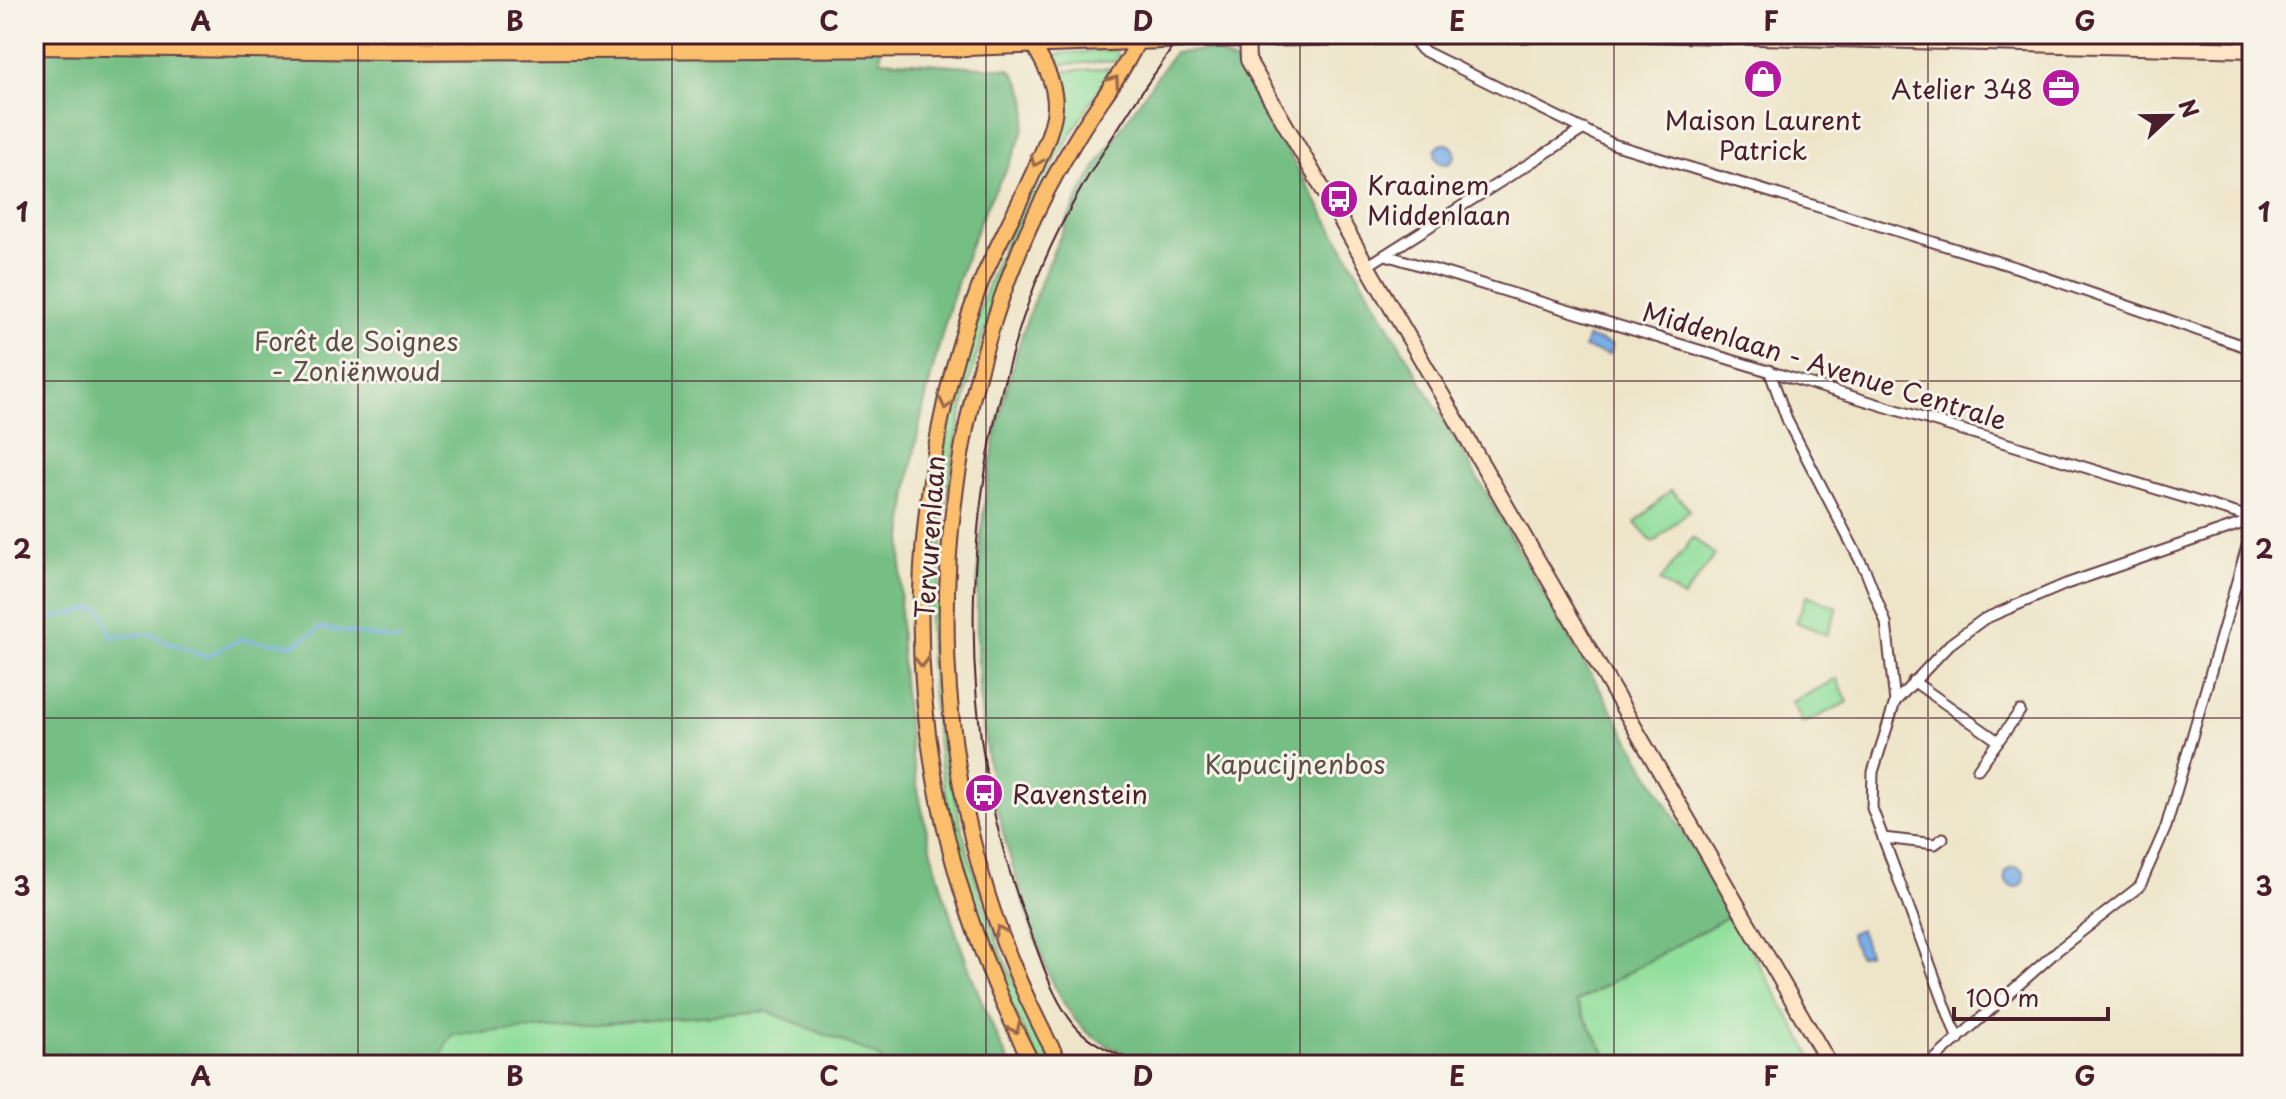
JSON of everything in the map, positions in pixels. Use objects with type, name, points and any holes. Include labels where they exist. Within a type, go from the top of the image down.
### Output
[{"type":"highway","points":[[34,35],[966,41]]},
{"type":"highway","points":[[34,46],[367,51],[966,41]]},
{"type":"main road","points":[[966,41],[985,43],[993,34]]},
{"type":"main road","points":[[966,41],[1561,34]]},
{"type":"main road","name":"Tervurenlaan","points":[[1061,1065],[1029,1003],[997,925],[966,815],[951,726],[947,564],[961,443],[1001,298],[1054,180],[1140,38]]},
{"type":"main road","name":"Tervurenlaan","points":[[1033,1065],[976,933],[954,864],[928,731],[921,617],[926,520],[938,439],[956,361],[980,286],[1052,125],[1055,105],[1036,39]]},
{"type":"street","points":[[1410,34],[1422,50],[1613,144],[2018,268],[2252,349]]},
{"type":"street","points":[[1648,34],[2252,50]]},
{"type":"street","points":[[1880,34],[1901,40]]},
{"type":"street","points":[[1247,36],[1248,60],[1830,1065]]},
{"type":"street","points":[[1367,266],[1584,129]]},
{"type":"street","name":"Middenlaan - Avenue Centrale","points":[[1386,255],[2252,519]]},
{"type":"street","points":[[1769,370],[1788,422],[1866,572],[1886,623],[1895,702],[1870,789],[1883,838],[1958,1040]]},
{"type":"street","points":[[1895,702],[1950,644],[1984,619],[2066,584],[2252,519]]},
{"type":"street","points":[[1928,1065],[2058,950],[2140,886],[2152,864],[2252,529]]},
{"type":"street","points":[[1913,681],[1998,741]]},
{"type":"street","points":[[1978,769],[2020,711]]},
{"type":"street","points":[[1883,838],[1935,844],[1943,838]]},
{"type":"green space","name":"Forêt de Soignes - Zoniënwoud","points":[[34,34],[881,34],[881,60],[1010,69],[1024,92],[1026,119],[1014,155],[974,236],[941,337],[922,414],[907,498],[901,581],[902,664],[910,747],[926,828],[948,908],[976,987],[1010,1065],[886,1065],[876,1055],[767,1011],[452,1035],[435,1065],[34,1065],[34,505],[43,482],[34,368],[34,295],[39,292],[34,282]]},
{"type":"green space","points":[[2053,34],[2252,34],[2252,39]]},
{"type":"green space","points":[[1115,50],[1119,56],[1116,61],[1055,65],[1052,59],[1058,54]]},
{"type":"green space","name":"Kapucijnenbos","points":[[1211,50],[1237,64],[1731,915],[1576,1002],[1612,1065],[1149,1065],[1101,1042],[1080,1025],[1067,1008],[1045,965],[1016,877],[994,795],[981,710],[977,625],[981,539],[992,454],[1012,370],[1038,289],[1083,190],[1174,53]]},
{"type":"green space","points":[[1108,68],[1110,73],[1055,163],[1010,259],[976,359],[952,462],[940,567],[940,672],[951,777],[976,881],[992,928],[1053,1065],[1041,1065],[998,973],[966,879],[944,784],[932,688],[930,592],[938,494],[955,397],[993,272],[1055,137],[1061,108],[1057,75],[1064,71]]},
{"type":"green space","points":[[34,368],[43,482],[34,505]]},
{"type":"green space","points":[[1671,490],[1690,510],[1653,543],[1635,523]]},
{"type":"green space","points":[[1693,538],[1715,555],[1683,598],[1660,581]]},
{"type":"green space","points":[[1807,595],[1838,608],[1827,635],[1796,622]]},
{"type":"green space","points":[[1837,679],[1848,702],[1803,724],[1792,702]]},
{"type":"green space","points":[[1731,915],[1817,1065],[1612,1065],[1576,1002]]},
{"type":"green space","points":[[767,1011],[876,1055],[886,1065],[435,1065],[452,1035]]},
{"type":"water","points":[[1445,144],[1452,147],[1455,154],[1452,161],[1445,164],[1438,161],[1435,154],[1438,147]]},
{"type":"water","points":[[1587,337],[1612,345],[1609,355],[1584,348]]},
{"type":"water","points":[[2015,867],[2022,870],[2025,877],[2022,884],[2015,887],[2008,884],[2005,877],[2008,870]]},
{"type":"water","points":[[1860,929],[1868,953],[1858,956],[1850,933]]},
{"type":"waterway","points":[[38,613],[52,618],[100,607],[112,637],[149,634],[206,657],[241,639],[261,642]]},
{"type":"waterway","points":[[265,642],[294,645],[320,628],[399,640]]},
{"type":"tunnel","points":[[966,34],[1002,34]]},
{"type":"tram line","points":[[1140,1065],[1091,1040],[1069,1018],[1048,980],[1028,925],[1003,846],[985,765],[976,683],[974,599],[980,516],[992,433],[1012,352],[1039,274],[1082,187],[1180,34]]},
{"type":"place","name":"Maison Laurent Patrick","points":[[1763,79]]},
{"type":"place","name":"Atelier 348","points":[[2061,88]]},
{"type":"place","name":"Kraainem Middenlaan","points":[[1339,199]]},
{"type":"place","name":"Ravenstein","points":[[984,793]]}]
